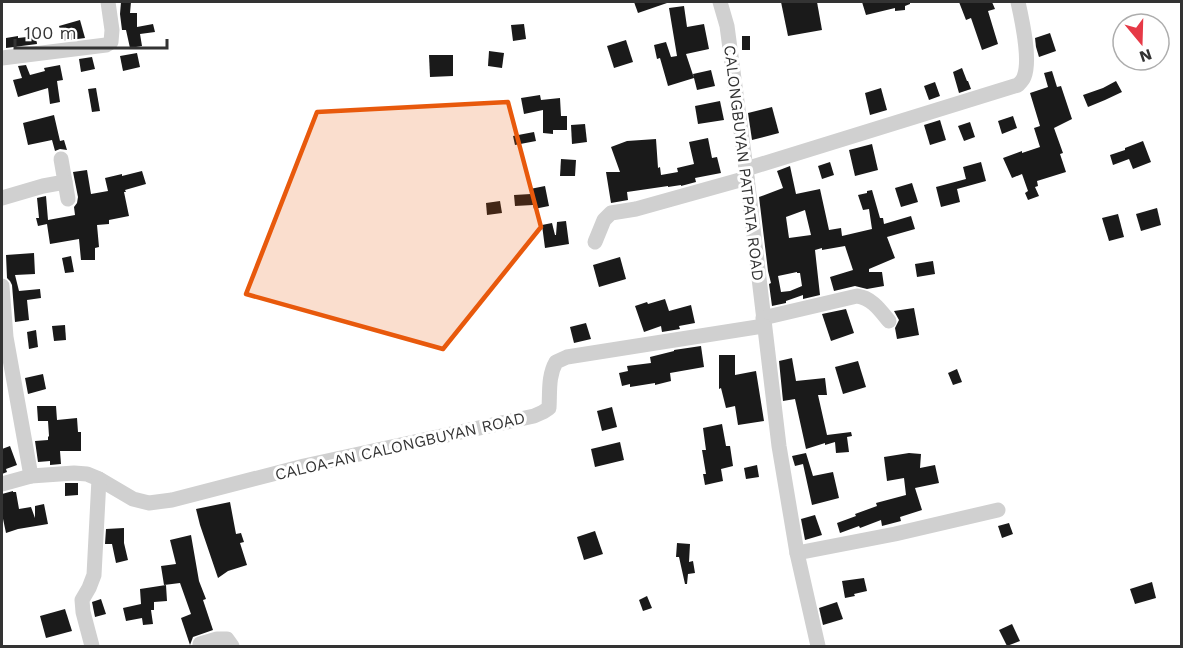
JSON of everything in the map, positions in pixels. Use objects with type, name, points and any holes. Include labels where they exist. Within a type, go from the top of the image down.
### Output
[{"type":"street","points":[[2,58],[106,45],[111,42],[112,37],[108,2]]},
{"type":"street","name":"CALONGBUYAN PATPATA ROAD","points":[[720,2],[727,26],[779,446],[797,553],[818,646]]},
{"type":"street","points":[[595,242],[604,220],[611,213],[636,209],[1018,85],[1024,79],[1026,69],[1024,34],[1018,2]]},
{"type":"street","points":[[61,159],[68,200]]},
{"type":"street","points":[[2,198],[65,182]]},
{"type":"street","points":[[2,286],[6,337],[31,476]]},
{"type":"street","points":[[763,322],[857,296],[874,304],[889,321]]},
{"type":"street","name":"CALOA-AN CALONGBUYAN ROAD","points":[[2,484],[31,476],[87,474],[133,499],[149,503],[172,500],[303,466],[534,416],[549,408],[552,369],[556,362],[567,357],[763,322]]},
{"type":"street","points":[[92,646],[82,600],[94,575],[99,479]]},
{"type":"street","points":[[797,553],[895,534],[998,510]]},
{"type":"street","points":[[200,645],[222,638],[227,639],[232,646]]},
{"type":"highlighted area","points":[[508,102],[541,227],[443,349],[246,294],[317,112]]},
{"type":"building","points":[[121,2],[131,2],[130,13],[137,13],[137,27],[153,24],[155,32],[140,34],[142,46],[130,48],[126,30],[122,30]]},
{"type":"building","points":[[634,2],[666,2],[667,3],[638,13]]},
{"type":"building","points":[[781,2],[817,2],[822,30],[788,36]]},
{"type":"building","points":[[862,2],[910,2],[910,4],[905,6],[905,10],[895,11],[895,8],[866,15]]},
{"type":"building","points":[[959,2],[992,2],[995,9],[988,11],[998,44],[982,50],[971,18],[966,20]]},
{"type":"building","points":[[684,6],[687,27],[704,24],[709,49],[686,54],[694,78],[668,86],[654,45],[666,42],[671,57],[677,56],[669,8]]},
{"type":"building","points":[[80,20],[85,38],[63,41],[59,26]]},
{"type":"building","points":[[524,24],[526,39],[513,41],[511,25]]},
{"type":"building","points":[[1050,33],[1056,51],[1039,57],[1035,38]]},
{"type":"building","points":[[18,36],[18,38],[36,36],[37,44],[6,48],[6,38]]},
{"type":"building","points":[[742,36],[750,36],[750,50],[742,50]]},
{"type":"building","points":[[626,40],[633,62],[614,68],[607,46]]},
{"type":"building","points":[[489,51],[504,53],[502,68],[488,66]]},
{"type":"building","points":[[137,53],[140,67],[123,71],[120,56]]},
{"type":"building","points":[[429,55],[453,55],[453,76],[430,77]]},
{"type":"building","points":[[92,57],[95,69],[81,72],[79,59]]},
{"type":"building","points":[[26,65],[30,75],[45,71],[44,68],[60,65],[63,80],[57,81],[60,102],[50,104],[48,88],[18,97],[13,80],[22,78],[18,66]]},
{"type":"building","points":[[962,68],[971,89],[959,93],[953,72]]},
{"type":"building","points":[[711,70],[715,86],[697,90],[693,74]]},
{"type":"building","points":[[1052,71],[1057,87],[1061,86],[1072,119],[1054,128],[1063,153],[1060,154],[1066,172],[1037,181],[1038,186],[1035,187],[1039,196],[1028,200],[1025,193],[1028,191],[1022,174],[1012,178],[1003,158],[1040,147],[1034,128],[1040,126],[1030,93],[1048,87],[1044,73]]},
{"type":"building","points":[[1116,81],[1122,92],[1088,107],[1083,95]]},
{"type":"building","points":[[935,82],[940,96],[929,100],[924,86]]},
{"type":"building","points":[[96,88],[100,111],[92,112],[88,89]]},
{"type":"building","points":[[881,88],[887,110],[870,115],[865,93]]},
{"type":"building","points":[[540,95],[541,100],[560,98],[561,116],[567,116],[567,130],[553,130],[553,134],[543,133],[543,110],[524,114],[521,98]]},
{"type":"building","points":[[720,101],[724,120],[698,124],[695,106]]},
{"type":"building","points":[[772,107],[779,133],[752,140],[748,113]]},
{"type":"building","points":[[54,115],[60,141],[64,140],[67,150],[55,151],[52,140],[28,145],[23,123]]},
{"type":"building","points":[[1013,116],[1017,128],[1002,134],[998,121]]},
{"type":"building","points":[[940,120],[946,140],[930,145],[924,125]]},
{"type":"building","points":[[970,122],[975,137],[964,141],[958,126]]},
{"type":"building","points":[[585,124],[587,142],[572,144],[571,125]]},
{"type":"building","points":[[534,132],[536,141],[515,145],[513,136]]},
{"type":"building","points":[[708,138],[712,158],[717,157],[721,173],[695,178],[696,182],[681,186],[627,192],[628,200],[611,203],[606,172],[620,172],[611,147],[627,141],[656,139],[658,168],[660,167],[661,175],[678,172],[677,168],[694,164],[689,142]]},
{"type":"building","points":[[1143,141],[1151,162],[1133,169],[1129,159],[1113,165],[1110,155]]},
{"type":"building","points":[[872,144],[878,170],[855,176],[849,150]]},
{"type":"building","points":[[561,159],[576,160],[575,176],[560,176]]},
{"type":"building","points":[[830,162],[834,175],[822,179],[818,166]]},
{"type":"building","points":[[981,162],[986,181],[957,189],[960,202],[941,207],[936,187],[966,179],[963,167]]},
{"type":"building","points":[[790,166],[796,194],[820,189],[829,230],[841,228],[842,236],[872,229],[869,209],[863,210],[858,195],[867,193],[867,191],[872,190],[884,224],[911,216],[915,229],[887,237],[895,258],[869,269],[869,272],[882,272],[884,286],[867,289],[855,286],[834,291],[830,277],[853,270],[845,246],[822,250],[822,248],[815,250],[820,295],[803,299],[803,295],[786,301],[786,303],[772,306],[759,197],[783,188],[777,171]],"holes":[[[805,210],[811,235],[789,238],[786,217]],[[800,273],[802,286],[781,292],[778,276]]]},
{"type":"building","points":[[87,170],[91,194],[108,191],[105,178],[122,174],[122,176],[142,171],[146,184],[125,190],[129,216],[109,220],[109,224],[97,225],[99,247],[95,248],[95,260],[81,260],[79,239],[50,244],[47,224],[38,226],[36,218],[39,218],[37,198],[46,196],[48,220],[75,215],[74,207],[78,197],[73,172]]},
{"type":"building","points":[[912,183],[918,202],[901,207],[895,188]]},
{"type":"building","points":[[545,186],[549,206],[534,209],[533,205],[515,206],[514,195],[531,194],[530,189]]},
{"type":"building","points":[[500,201],[502,213],[487,215],[486,203]]},
{"type":"building","points":[[1157,208],[1161,225],[1141,231],[1136,214]]},
{"type":"building","points":[[1118,214],[1124,237],[1109,241],[1102,218]]},
{"type":"building","points":[[566,221],[569,244],[545,248],[542,225],[552,223],[556,235],[557,222]]},
{"type":"building","points":[[34,253],[35,274],[15,275],[19,291],[40,289],[41,298],[27,300],[29,320],[15,322],[12,285],[7,278],[6,255]]},
{"type":"building","points":[[71,256],[74,272],[65,273],[62,258]]},
{"type":"building","points":[[620,257],[626,279],[599,287],[593,265]]},
{"type":"building","points":[[933,261],[935,274],[917,277],[915,264]]},
{"type":"building","points":[[665,299],[669,311],[691,305],[695,323],[679,326],[680,329],[662,332],[661,326],[644,332],[635,306]]},
{"type":"building","points":[[914,308],[919,335],[897,339],[895,328],[899,320],[894,311]]},
{"type":"building","points":[[846,309],[854,333],[831,341],[822,314]]},
{"type":"building","points":[[586,323],[591,339],[574,343],[570,327]]},
{"type":"building","points":[[65,325],[66,340],[54,341],[52,326]]},
{"type":"building","points":[[36,330],[38,347],[29,349],[27,332]]},
{"type":"building","points":[[701,346],[704,367],[670,373],[671,381],[655,385],[655,383],[622,386],[619,373],[628,371],[627,366],[651,363],[650,357]]},
{"type":"building","points":[[719,355],[735,355],[735,375],[756,371],[764,421],[738,425],[735,406],[726,408],[721,388],[719,389]]},
{"type":"building","points":[[792,358],[796,381],[825,378],[827,395],[818,395],[827,435],[851,432],[852,436],[847,437],[849,452],[836,453],[835,442],[806,449],[795,399],[783,401],[779,361]]},
{"type":"building","points":[[858,361],[866,387],[843,394],[835,367]]},
{"type":"building","points":[[957,369],[962,382],[953,385],[948,373]]},
{"type":"building","points":[[43,374],[46,389],[28,394],[25,378]]},
{"type":"building","points":[[37,406],[56,406],[57,420],[77,418],[78,432],[81,432],[81,451],[60,451],[61,464],[50,465],[50,461],[38,462],[35,441],[48,440],[49,436],[48,421],[38,421]]},
{"type":"building","points":[[612,407],[617,427],[602,431],[597,411]]},
{"type":"building","points":[[722,424],[726,446],[730,446],[733,466],[721,469],[723,481],[705,485],[703,474],[706,474],[702,450],[706,450],[703,428]]},
{"type":"building","points":[[620,442],[624,460],[595,467],[591,449]]},
{"type":"building","points":[[10,446],[17,465],[6,469],[7,472],[2,474],[2,449]]},
{"type":"building","points":[[806,453],[813,476],[833,472],[839,498],[812,505],[803,464],[795,466],[792,456]]},
{"type":"building","points":[[909,453],[921,454],[920,468],[935,465],[939,483],[915,488],[922,510],[900,517],[901,521],[882,526],[881,520],[840,533],[837,523],[877,506],[876,503],[906,495],[904,478],[887,481],[884,457]]},
{"type":"building","points":[[757,465],[759,477],[746,479],[744,468]]},
{"type":"building","points":[[65,483],[78,483],[78,495],[65,496]]},
{"type":"building","points":[[16,492],[19,509],[31,507],[35,518],[35,506],[44,504],[48,524],[6,533],[2,514],[2,494]]},
{"type":"building","points":[[230,502],[236,534],[241,533],[244,542],[240,543],[247,565],[228,571],[218,578],[196,509]]},
{"type":"building","points":[[815,515],[822,535],[805,540],[801,519]]},
{"type":"building","points":[[1009,523],[1013,534],[1002,538],[998,526]]},
{"type":"building","points":[[124,528],[124,543],[128,560],[116,563],[112,544],[105,544],[106,529]]},
{"type":"building","points":[[595,531],[603,554],[584,560],[577,537]]},
{"type":"building","points":[[191,535],[199,581],[206,599],[203,600],[213,630],[193,637],[190,645],[181,618],[191,614],[180,583],[164,585],[161,566],[176,564],[170,540]]},
{"type":"building","points":[[677,543],[690,544],[689,562],[693,561],[695,573],[688,574],[687,584],[685,584],[679,557],[676,557]]},
{"type":"building","points":[[864,578],[867,591],[845,598],[842,581]]},
{"type":"building","points":[[1152,582],[1156,598],[1135,604],[1130,589]]},
{"type":"building","points":[[166,585],[167,601],[154,602],[154,610],[151,610],[153,624],[143,625],[142,618],[126,621],[123,608],[141,604],[140,589]]},
{"type":"building","points":[[647,596],[652,608],[643,611],[639,600]]},
{"type":"building","points":[[101,599],[106,614],[95,617],[92,602]]},
{"type":"building","points":[[837,602],[843,619],[823,625],[819,608]]},
{"type":"building","points":[[65,609],[72,631],[46,638],[40,616]]},
{"type":"building","points":[[1012,624],[1020,641],[1007,646],[999,630]]}]
